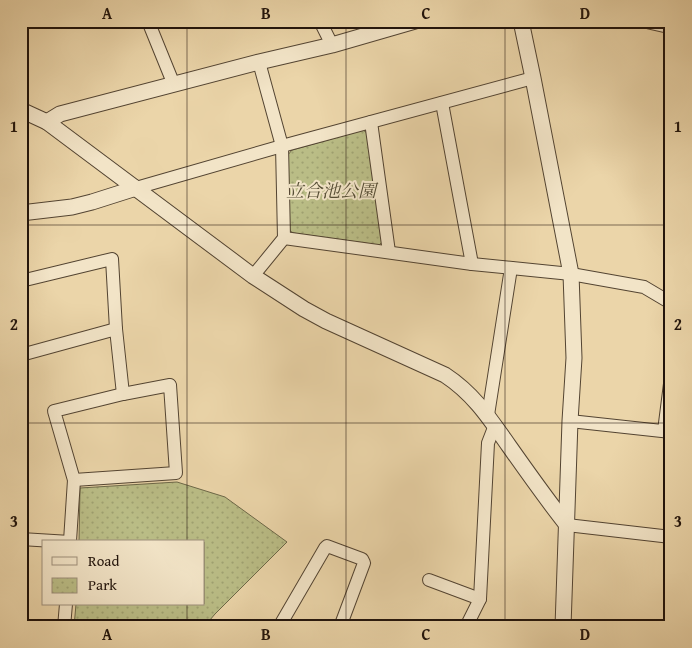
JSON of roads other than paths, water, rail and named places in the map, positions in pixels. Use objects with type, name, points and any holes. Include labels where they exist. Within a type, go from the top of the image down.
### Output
[{"type":"street","points":[[148,21],[174,85]]},
{"type":"street","points":[[320,21],[332,45]]},
{"type":"street","points":[[521,21],[572,274],[574,358],[563,627]]},
{"type":"street","points":[[649,21],[671,26]]},
{"type":"street","points":[[47,122],[60,114],[332,45],[410,22]]},
{"type":"street","points":[[253,276],[284,238],[282,146],[259,62]]},
{"type":"street","points":[[21,213],[72,207],[92,202],[282,146],[533,78]]},
{"type":"street","points":[[442,103],[472,264]]},
{"type":"street","points":[[21,110],[47,122],[253,276],[304,309],[326,322],[445,375],[457,383],[491,420],[567,525],[671,537]]},
{"type":"street","points":[[371,122],[389,252]]},
{"type":"street","points":[[284,238],[472,264],[572,274],[644,287],[671,303]]},
{"type":"street","points":[[21,281],[112,259],[116,329],[123,394]]},
{"type":"street","points":[[472,627],[466,627],[480,599],[488,443],[511,268]]},
{"type":"street","points":[[21,354],[116,329]]},
{"type":"street","points":[[570,421],[667,431],[671,376]]},
{"type":"street","points":[[70,540],[74,480],[54,411],[170,385],[176,473],[74,480]]},
{"type":"street","points":[[21,539],[42,540]]},
{"type":"street","points":[[279,627],[325,548],[328,546],[362,559],[364,563],[340,627]]},
{"type":"street","points":[[429,580],[480,599]]},
{"type":"street","points":[[64,627],[66,606]]},
{"type":"park label","name":"立合池公園","points":[[331,191]]}]
